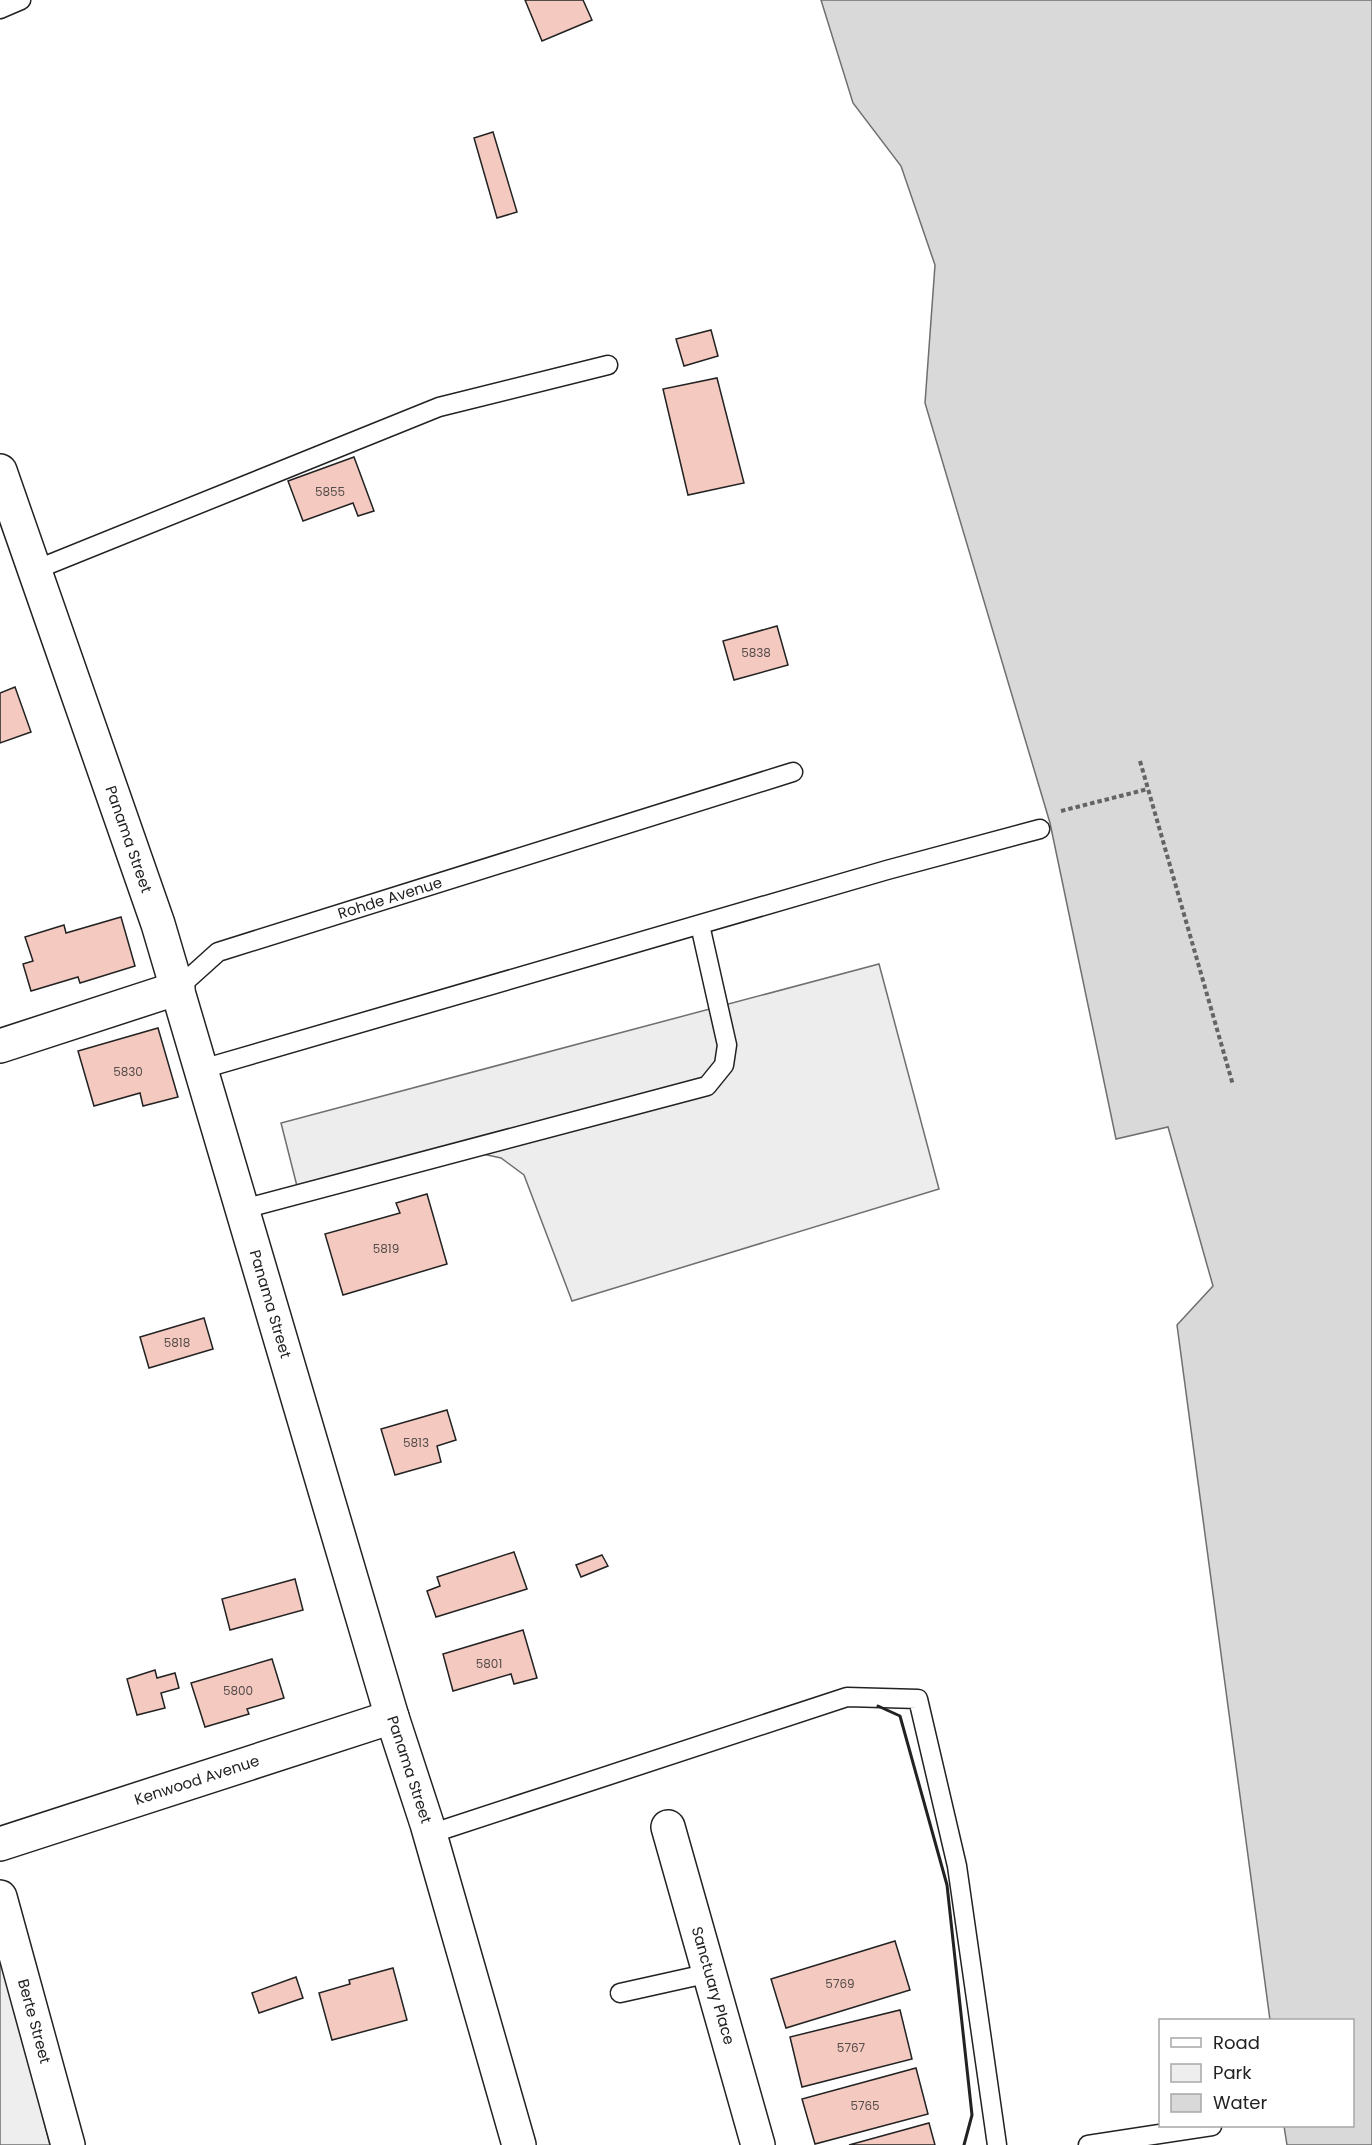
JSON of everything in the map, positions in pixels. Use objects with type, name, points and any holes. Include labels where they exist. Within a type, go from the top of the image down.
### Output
[{"type":"street","name":"Panama Street","points":[[0,471],[178,988],[430,1834],[519,2145]]},
{"type":"street","name":"Rohde Avenue","points":[[0,1046],[178,988]]},
{"type":"street","name":"Kenwood Avenue","points":[[0,1845],[393,1716]]},
{"type":"street","name":"Sanctuary Place","points":[[668,1827],[758,2145]]},
{"type":"street","name":"Berte Street","points":[[0,1897],[68,2145]]},
{"type":"lane","points":[[0,9],[21,0]]},
{"type":"lane","points":[[35,570],[439,407],[608,365]]},
{"type":"lane","name":"Rohde Avenue","points":[[178,988],[218,952],[793,772]]},
{"type":"lane","points":[[202,1070],[1040,829]]},
{"type":"lane","points":[[243,1209],[707,1086],[724,1065],[728,1045],[700,925]]},
{"type":"lane","points":[[430,1834],[847,1697],[918,1699],[957,1866],[997,2145]]},
{"type":"lane","points":[[620,1993],[710,1973]]},
{"type":"lane","points":[[1088,2145],[1205,2127]]},
{"type":"path","points":[[1140,761],[1233,1085]]},
{"type":"green space","points":[[0,1948],[50,2145],[0,2145]]},
{"type":"shaded area","points":[[879,964],[939,1189],[572,1301],[524,1175],[501,1158],[469,1151],[300,1198],[281,1123]]},
{"type":"water","points":[[821,0],[1372,0],[1372,2145],[1287,2145],[1284,2127],[1354,2127],[1354,2019],[1270,2019],[1177,1325],[1213,1286],[1168,1127],[1116,1139],[1050,823],[925,403],[935,265],[901,166],[853,103]]},
{"type":"building","points":[[525,0],[583,0],[592,20],[542,41]]},
{"type":"building","points":[[493,132],[517,212],[497,218],[474,138]]},
{"type":"building","points":[[711,330],[718,356],[684,366],[676,339]]},
{"type":"building","points":[[717,378],[744,483],[688,495],[663,389]]},
{"type":"building","points":[[354,457],[374,511],[358,516],[353,503],[303,521],[288,481]]},
{"type":"building","points":[[777,626],[788,665],[734,680],[723,641]]},
{"type":"building","points":[[15,687],[31,732],[0,743],[0,693]]},
{"type":"building","points":[[121,917],[135,966],[80,983],[78,977],[31,991],[23,964],[33,961],[25,937],[64,925],[66,933]]},
{"type":"building","points":[[158,1028],[178,1097],[143,1106],[140,1093],[94,1106],[78,1051]]},
{"type":"building","points":[[427,1194],[447,1264],[343,1295],[325,1234],[400,1213],[396,1203]]},
{"type":"building","points":[[204,1318],[213,1349],[149,1368],[140,1337]]},
{"type":"building","points":[[447,1410],[456,1440],[437,1446],[441,1462],[395,1475],[381,1429]]},
{"type":"building","points":[[514,1552],[527,1589],[436,1617],[427,1591],[440,1586],[437,1577]]},
{"type":"building","points":[[602,1555],[608,1566],[581,1577],[576,1565]]},
{"type":"building","points":[[295,1579],[303,1610],[230,1630],[222,1599]]},
{"type":"building","points":[[523,1630],[537,1678],[514,1684],[511,1674],[453,1691],[443,1654]]},
{"type":"building","points":[[272,1659],[284,1698],[247,1709],[249,1714],[205,1727],[191,1683]]},
{"type":"building","points":[[155,1670],[157,1678],[175,1673],[179,1688],[161,1693],[165,1708],[137,1715],[127,1679]]},
{"type":"building","points":[[895,1941],[910,1990],[786,2028],[771,1979]]},
{"type":"building","points":[[393,1968],[407,2020],[332,2040],[319,1993],[350,1984],[349,1980]]},
{"type":"building","points":[[296,1977],[303,1998],[259,2013],[252,1993]]},
{"type":"building","points":[[900,2010],[912,2059],[802,2087],[790,2037]]},
{"type":"building","points":[[916,2068],[928,2114],[815,2144],[802,2099]]},
{"type":"building","points":[[929,2123],[935,2145],[849,2145]]},
{"type":"wall","points":[[878,1706],[900,1716],[947,1885],[972,2115],[964,2145]]}]
